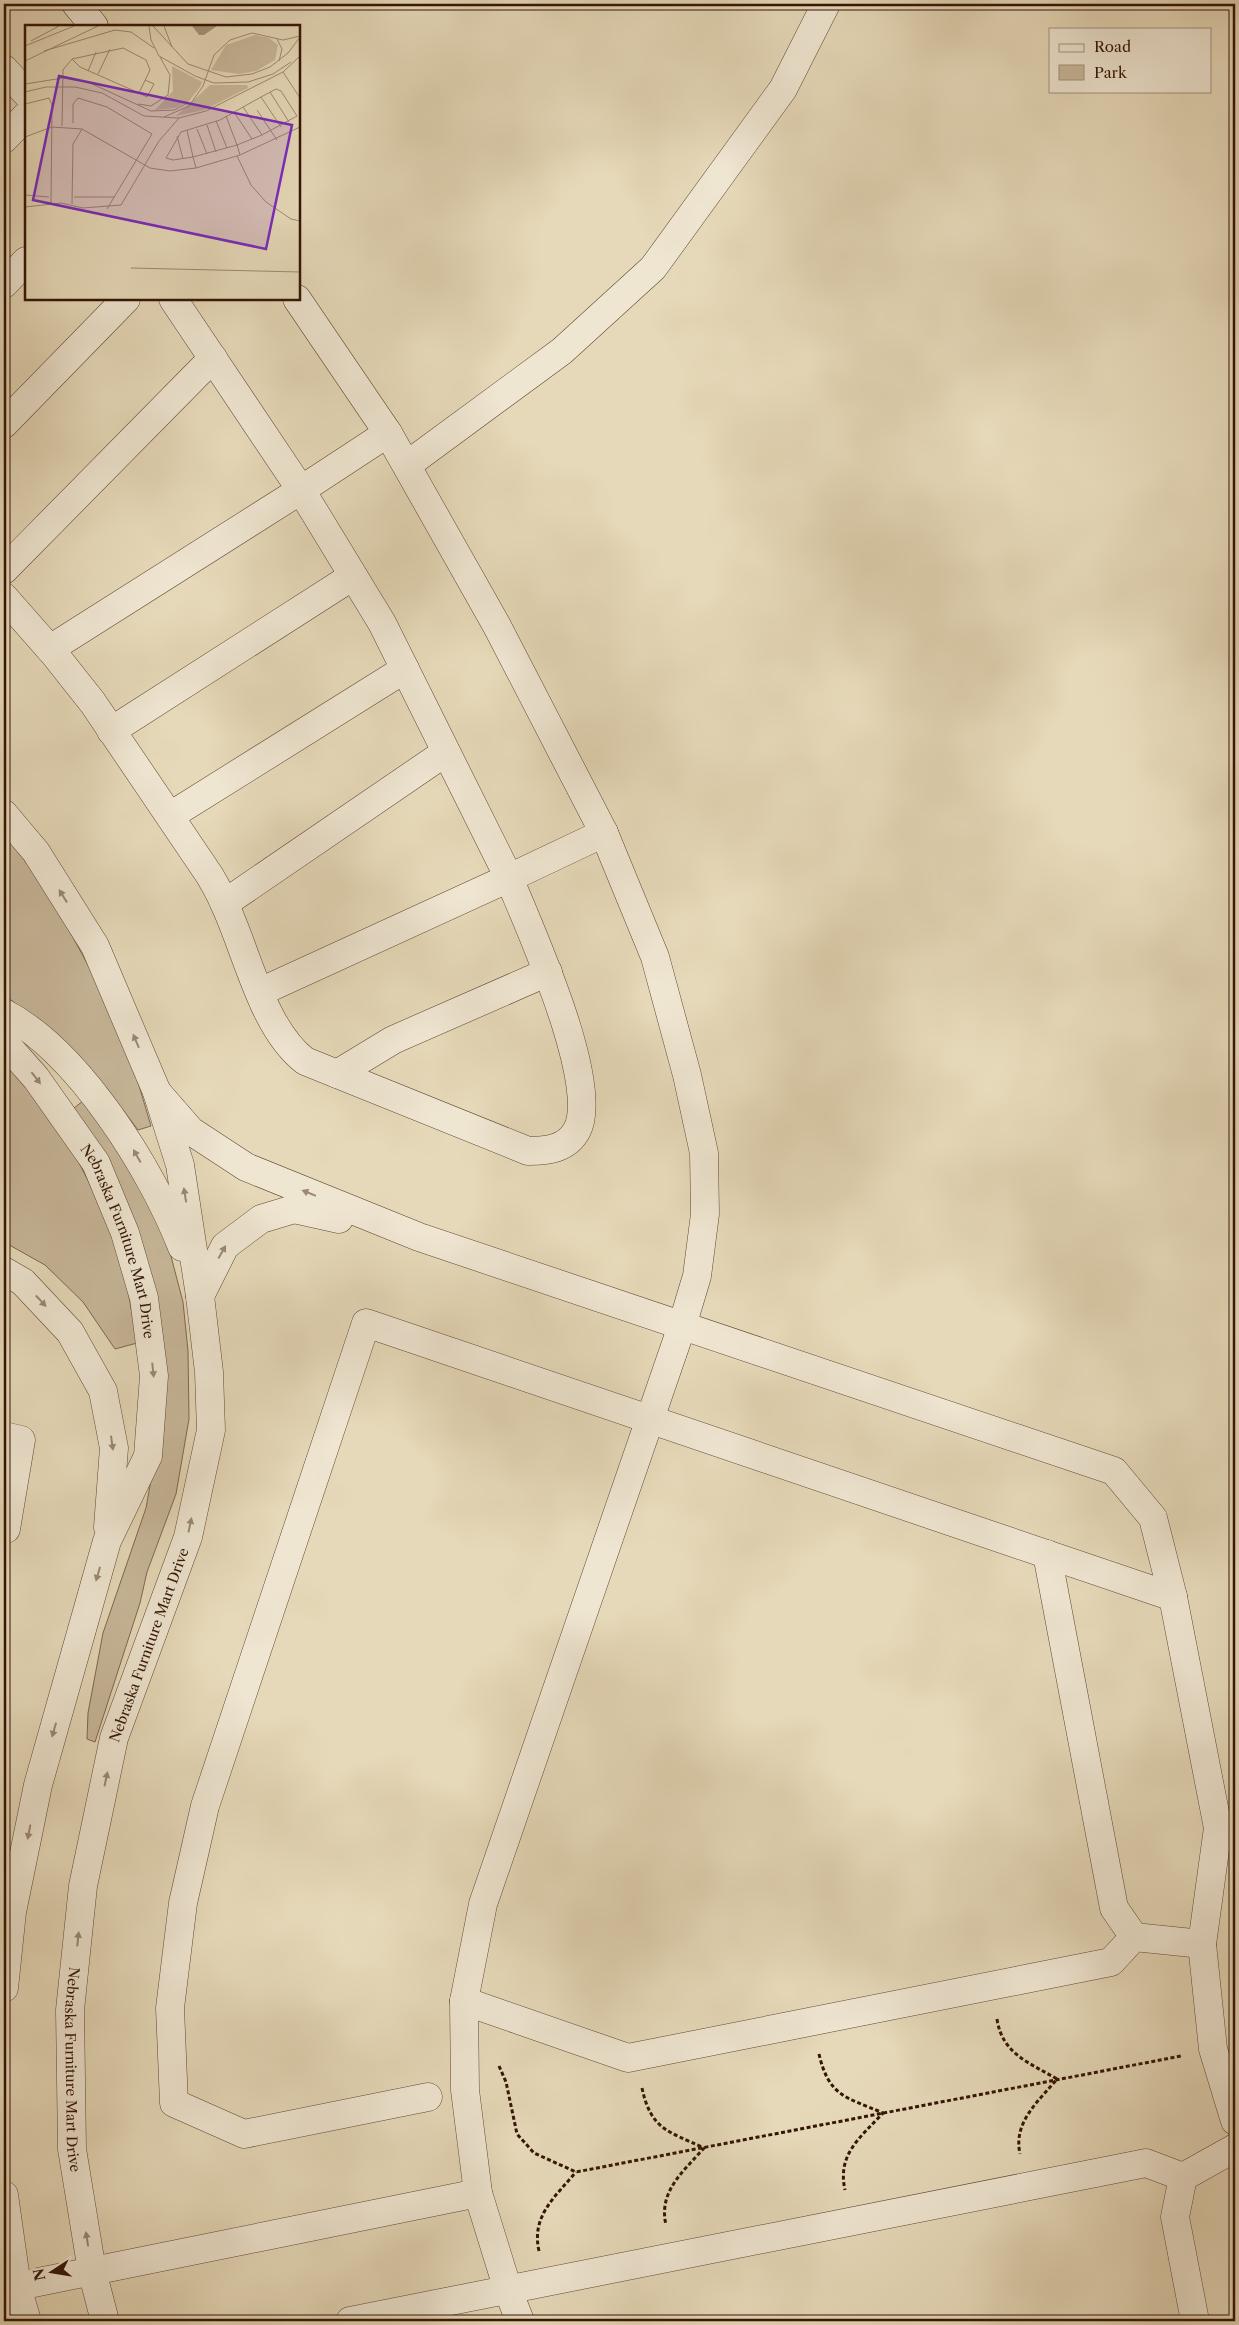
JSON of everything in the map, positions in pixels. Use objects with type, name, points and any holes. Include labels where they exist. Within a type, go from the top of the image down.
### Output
[{"type":"street","points":[[76,4],[93,25]]},
{"type":"street","points":[[406,465],[562,351],[654,268],[783,89],[826,4]]},
{"type":"street","points":[[4,69],[25,92]]},
{"type":"street","points":[[4,139],[25,117]]},
{"type":"street","points":[[4,284],[25,262]]},
{"type":"street","points":[[4,424],[125,300]]},
{"type":"street","points":[[4,597],[50,649],[93,703],[210,876],[225,903],[260,992],[280,1035],[292,1052],[305,1061],[528,1152],[549,1151],[566,1143],[577,1131],[584,1108],[578,1065],[548,972],[509,878],[382,623],[301,490],[174,300]]},
{"type":"street","points":[[298,300],[388,433],[497,626],[604,833],[655,957],[687,1076],[704,1153],[705,1214],[697,1276],[682,1326],[483,1904],[464,2001],[465,2090],[478,2193],[508,2290],[520,2321]]},
{"type":"street","points":[[4,570],[213,358]]},
{"type":"street","points":[[50,649],[388,433]]},
{"type":"street","points":[[111,731],[353,576]]},
{"type":"street","points":[[170,816],[405,669]]},
{"type":"street","points":[[225,903],[446,752]]},
{"type":"street","points":[[4,814],[36,852],[95,946],[157,1092],[180,1165],[200,1296]]},
{"type":"street","points":[[260,992],[604,833]]},
{"type":"street","points":[[337,1074],[393,1040],[548,972]]},
{"type":"street","points":[[4,1013],[21,1022],[73,1069],[128,1142],[169,1214],[200,1296]]},
{"type":"street","name":"Nebraska Furniture Mart Drive","points":[[4,1042],[36,1078],[96,1163],[125,1233],[144,1298],[154,1376],[148,1456],[107,1541],[38,1785],[12,1912],[4,1988]]},
{"type":"street","points":[[157,1092],[191,1131],[246,1167],[419,1237],[1114,1471],[1153,1518],[1173,1597],[1218,1828],[1202,1944],[1213,2049],[1235,2120]]},
{"type":"street","points":[[200,1296],[225,1246],[261,1219],[294,1209],[419,1237]]},
{"type":"street","points":[[4,1270],[24,1282],[70,1332],[103,1391],[114,1448],[107,1541]]},
{"type":"street","name":"Nebraska Furniture Mart Drive","points":[[105,2321],[92,2271],[72,2148],[70,2010],[83,1886],[114,1738],[188,1537],[210,1430],[209,1372],[200,1296]]},
{"type":"street","points":[[428,2097],[244,2134],[174,2103],[170,2008],[184,1903],[205,1806],[234,1714],[366,1323],[1173,1597]]},
{"type":"street","points":[[4,1436],[20,1440],[4,1532]]},
{"type":"street","points":[[1047,1554],[1114,1908],[1134,1937],[1202,1944]]},
{"type":"street","points":[[464,2001],[628,2058],[1111,1962],[1134,1937]]},
{"type":"street","points":[[1195,2321],[1175,2218],[1183,2177],[1235,2148]]},
{"type":"street","points":[[350,2321],[1146,2162],[1183,2177]]},
{"type":"street","points":[[10,2288],[478,2193]]},
{"type":"street","points":[[4,2195],[10,2288],[27,2321]]},
{"type":"path","points":[[993,1985],[999,2033],[1014,2054],[1057,2079]]},
{"type":"path","points":[[504,2015],[497,2060],[506,2082],[517,2134],[534,2153],[576,2172],[1213,2049]]},
{"type":"path","points":[[812,2021],[824,2075],[840,2095],[883,2113]]},
{"type":"path","points":[[635,2056],[646,2109],[662,2129],[704,2148]]},
{"type":"path","points":[[1027,2186],[1018,2142],[1024,2117],[1057,2079]]},
{"type":"path","points":[[853,2221],[842,2176],[848,2151],[883,2113]]},
{"type":"path","points":[[674,2257],[663,2212],[665,2204],[670,2187],[704,2148]]},
{"type":"path","points":[[546,2282],[536,2236],[542,2212],[576,2172]]},
{"type":"green space","points":[[4,834],[35,874],[56,906],[108,1002],[135,1072],[151,1126],[138,1130],[105,1086],[23,1009],[4,995]]},
{"type":"green space","points":[[4,1059],[45,1108],[80,1165],[95,1196],[119,1257],[127,1287],[137,1343],[115,1349],[83,1302],[45,1265],[4,1242]]},
{"type":"green space","points":[[84,1100],[112,1136],[167,1241],[183,1302],[188,1351],[189,1419],[176,1494],[147,1572],[140,1603],[95,1742],[87,1739],[88,1713],[103,1633],[146,1508],[165,1401],[73,1109]]}]
